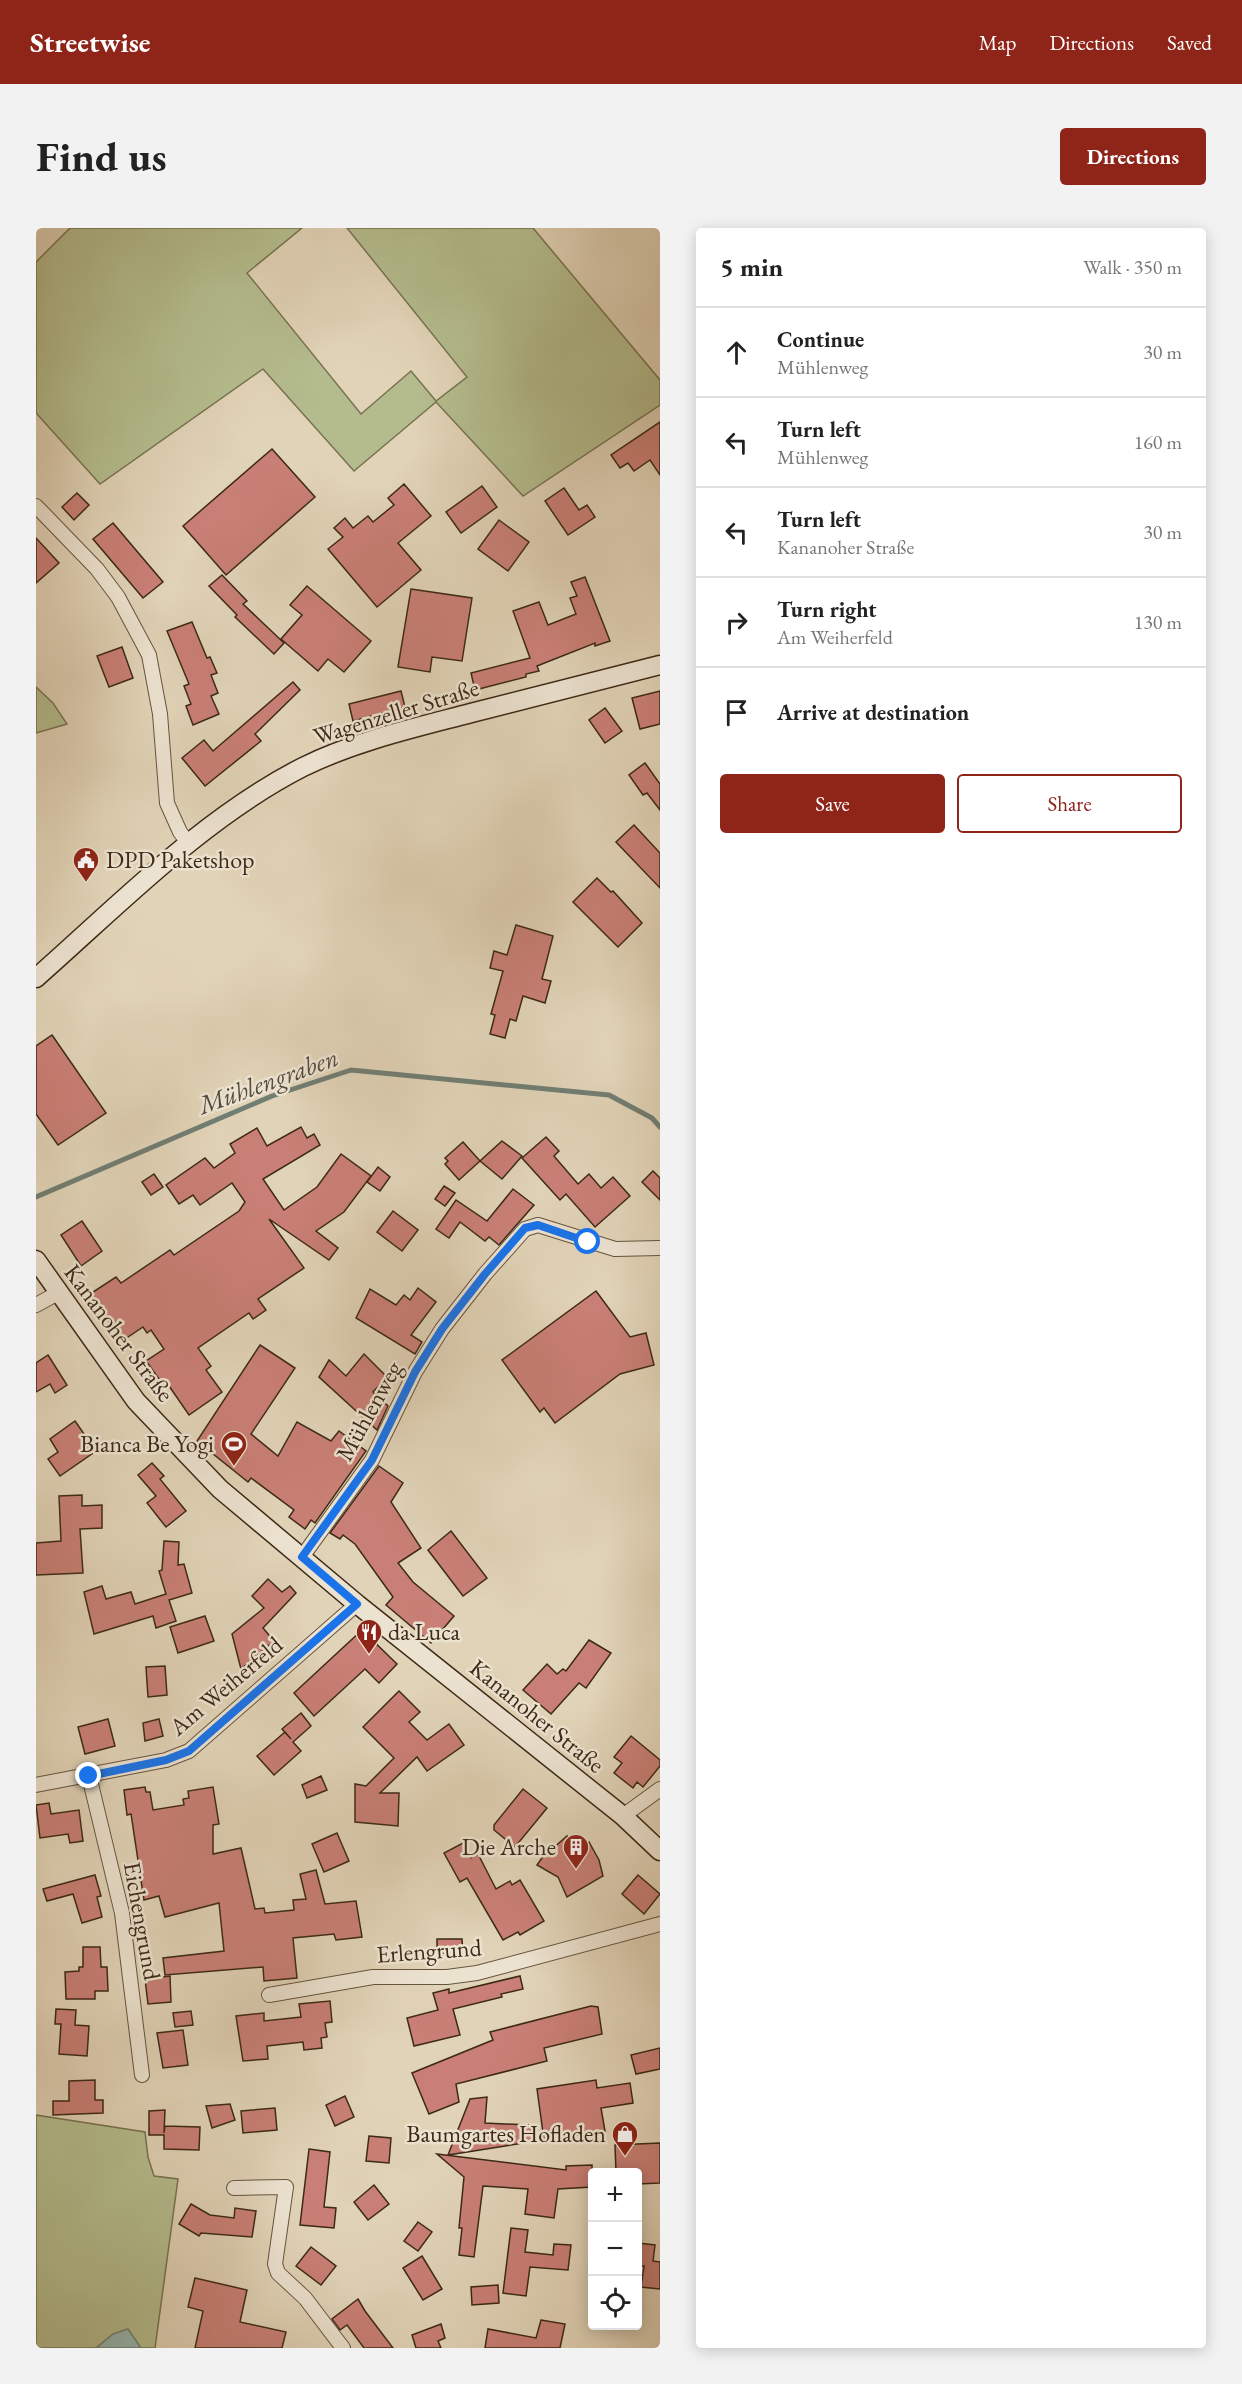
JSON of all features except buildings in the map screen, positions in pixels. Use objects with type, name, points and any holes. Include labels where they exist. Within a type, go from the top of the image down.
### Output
[{"type":"street","points":[[36,506],[111,588],[137,628],[149,656],[160,714],[167,803],[180,832],[189,844]]},
{"type":"street","name":"Wagenzeller Straße","points":[[36,978],[189,844],[254,797],[301,768],[344,748],[398,732],[660,665]]},
{"type":"street","name":"Mühlenweg","points":[[302,1557],[372,1460],[415,1372],[442,1329],[525,1228],[538,1225],[615,1249],[660,1248]]},
{"type":"street","name":"Kananoher Straße","points":[[36,1260],[136,1401],[220,1489],[357,1604],[623,1816],[660,1851]]},
{"type":"street","points":[[36,1305],[58,1293]]},
{"type":"street","name":"Am Weiherfeld","points":[[36,1785],[166,1760],[189,1751],[357,1604]]},
{"type":"street","name":"Eichengrund","points":[[89,1776],[122,1912],[142,2075]]},
{"type":"street","points":[[623,1816],[660,1789]]},
{"type":"street","name":"Erlengrund","points":[[269,1995],[373,1977],[477,1973],[660,1924]]},
{"type":"street","points":[[234,2188],[286,2187],[275,2264],[278,2273],[305,2298],[342,2348]]},
{"type":"green space","points":[[70,228],[302,228],[247,273],[361,414],[411,371],[436,401],[467,377],[347,228],[533,228],[660,380],[660,405],[523,496],[436,402],[354,471],[263,369],[100,484],[36,413],[36,262]]},
{"type":"green space","points":[[36,687],[53,703],[67,724],[36,733]]},
{"type":"green space","points":[[36,2115],[145,2132],[148,2157],[154,2176],[178,2179],[155,2348],[36,2348]]},
{"type":"water","points":[[128,2329],[141,2348],[96,2348],[113,2334]]},
{"type":"waterway","name":"Mühlengraben","points":[[36,1197],[272,1096],[351,1070],[609,1095],[652,1118],[660,1127]]},
{"type":"place","name":"DPD Paketshop","points":[[86,883]]},
{"type":"place","name":"Bianca Be Yogi","points":[[234,1467]]},
{"type":"place","name":"da Luca","points":[[369,1655]]},
{"type":"place","name":"Die Arche","points":[[576,1870]]},
{"type":"place","name":"Baumgartes Hofladen","points":[[625,2157]]},
{"type":"route","points":[[89,1776],[166,1760],[189,1751],[357,1604],[302,1557],[372,1460],[415,1372],[442,1329],[525,1228],[538,1225],[588,1242]]}]
